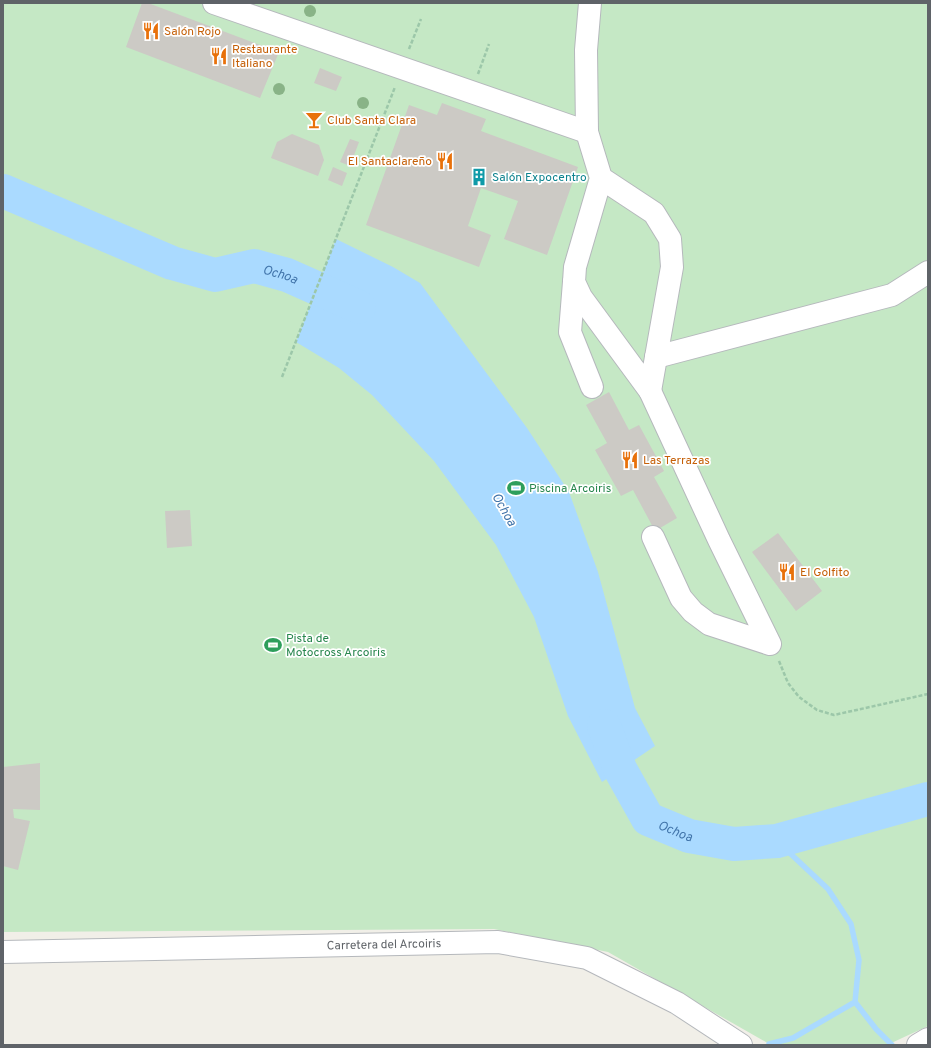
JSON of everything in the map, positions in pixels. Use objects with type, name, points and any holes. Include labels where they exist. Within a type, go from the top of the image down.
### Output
[{"type":"street","points":[[214,3],[587,132]]},
{"type":"street","points":[[590,3],[586,50],[587,132],[601,178],[575,267],[570,332],[592,387]]},
{"type":"street","points":[[601,178],[654,213],[670,239],[672,267],[650,391]]},
{"type":"street","points":[[656,357],[892,295],[928,272]]},
{"type":"street","points":[[574,282],[581,297],[650,391],[719,540],[770,644]]},
{"type":"street","points":[[653,537],[681,598],[693,612],[709,624],[770,644]]},
{"type":"street","name":"Carretera del Arcoiris","points":[[3,952],[498,942],[587,958],[677,1003],[741,1045]]},
{"type":"street","points":[[918,1045],[928,1039]]},
{"type":"path","points":[[282,376],[421,19]]},
{"type":"path","points":[[471,92],[489,44]]},
{"type":"path","points":[[770,644],[788,683],[799,698],[817,710],[834,715],[928,694]]},
{"type":"green space","points":[[3,3],[928,3],[928,1026],[887,1045],[771,1045],[608,952],[494,929],[3,932]]},
{"type":"water","points":[[336,239],[393,267],[420,283],[527,428],[569,492],[598,572],[635,708],[655,746],[602,782],[568,716],[534,617],[496,545],[434,461],[372,395],[339,368],[296,342]]},
{"type":"building","points":[[142,3],[148,3],[279,52],[260,98],[126,47]]},
{"type":"building","points":[[320,68],[342,77],[336,91],[314,83]]},
{"type":"building","name":"Salón Expocentro","points":[[442,103],[486,119],[481,131],[578,167],[547,255],[504,239],[518,201],[481,188],[468,226],[491,235],[479,267],[366,225],[409,105],[437,115]]},
{"type":"building","points":[[292,134],[319,145],[324,160],[318,176],[271,158],[277,142]]},
{"type":"building","points":[[350,139],[359,142],[350,166],[340,162]]},
{"type":"building","points":[[333,167],[347,173],[342,186],[328,180]]},
{"type":"building","name":"Las Terrazas","points":[[609,392],[629,430],[639,425],[664,471],[654,477],[677,518],[655,531],[633,490],[621,496],[595,450],[607,443],[586,405]]},
{"type":"building","points":[[190,510],[192,546],[167,548],[165,511]]},
{"type":"building","name":"El Golfito","points":[[778,533],[822,591],[796,611],[752,552]]},
{"type":"building","points":[[40,763],[40,810],[13,809],[14,818],[30,821],[18,870],[3,866],[3,767]]},
{"type":"waterway","name":"Ochoa","points":[[3,191],[172,263],[215,275],[254,266],[287,275],[359,307]]},
{"type":"waterway","name":"Ochoa","points":[[604,726],[620,769],[648,819],[689,836],[734,844],[777,841],[928,799]]},
{"type":"waterway","points":[[769,1044],[793,1038],[855,1002],[859,960],[851,924],[828,889],[777,841]]},
{"type":"waterway","points":[[855,1002],[876,1029],[892,1045]]},
{"type":"place","name":"Salón Rojo","points":[[151,31]]},
{"type":"place","name":"Restaurante Italiano","points":[[219,56]]},
{"type":"place","name":"Club Santa Clara","points":[[314,120]]},
{"type":"place","name":"El Santaclareño","points":[[445,161]]},
{"type":"place","name":"Salón Expocentro","points":[[479,177]]},
{"type":"place","name":"Las Terrazas","points":[[630,460]]},
{"type":"place","name":"Piscina Arcoiris","points":[[516,488]]},
{"type":"place","name":"El Golfito","points":[[787,572]]},
{"type":"place","name":"Pista de Motocross Arcoiris","points":[[273,645]]}]
